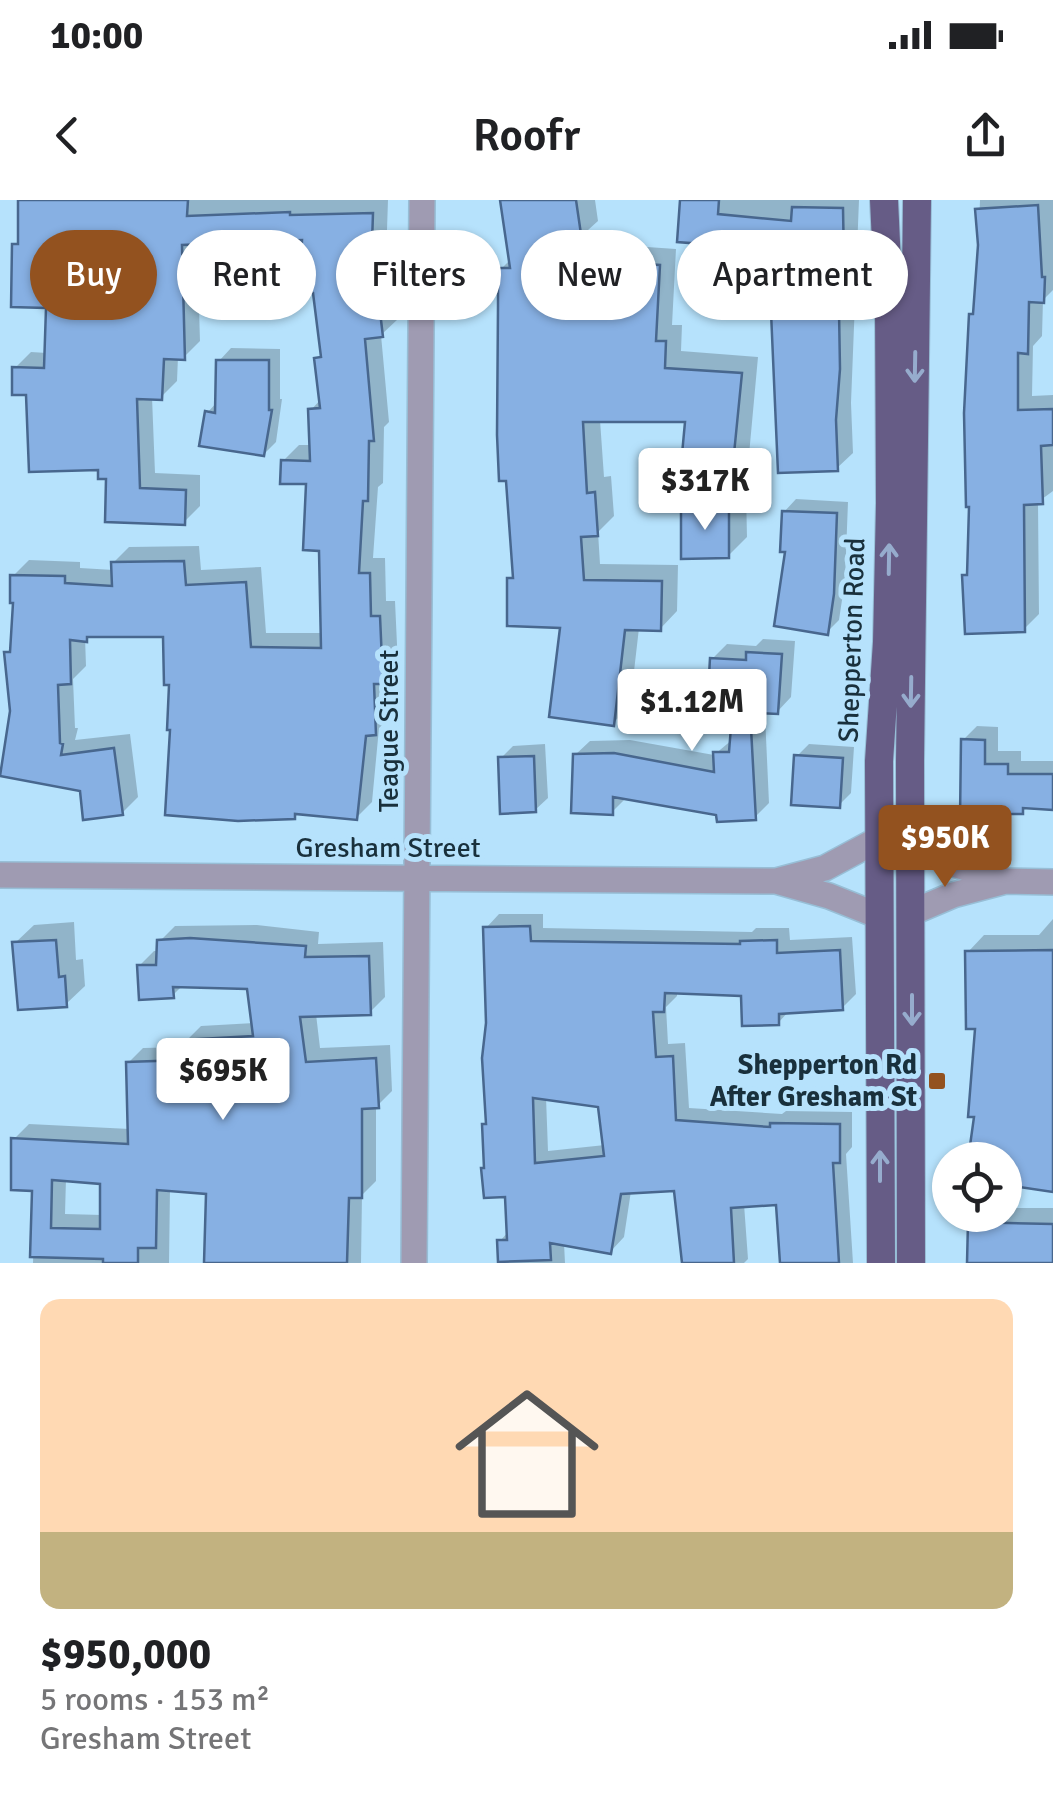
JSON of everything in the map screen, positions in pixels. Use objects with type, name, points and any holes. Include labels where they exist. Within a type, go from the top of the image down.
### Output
[{"type":"highway","name":"Shepperton Road","points":[[881,1263],[879,839],[890,502],[890,305],[884,200]]},
{"type":"highway","name":"Shepperton Road","points":[[910,1263],[917,200]]},
{"type":"street","name":"Teague Street","points":[[414,1263],[422,200]]},
{"type":"street","name":"Gresham Street","points":[[0,876],[776,880],[825,868],[879,839]]},
{"type":"street","points":[[912,839],[954,864],[1006,881],[1053,882]]},
{"type":"street","name":"Gresham Street","points":[[776,880],[879,916]]},
{"type":"street","points":[[912,912],[1006,881]]},
{"type":"building","points":[[18,200],[188,200],[187,216],[373,213],[372,230],[336,230],[336,320],[381,320],[383,337],[365,339],[374,441],[369,441],[368,501],[363,501],[359,573],[370,573],[371,616],[380,616],[383,684],[374,684],[376,735],[366,736],[357,820],[295,814],[295,819],[238,821],[165,815],[170,730],[163,637],[70,640],[71,684],[58,685],[61,755],[114,748],[123,815],[83,820],[80,791],[0,776],[10,711],[4,652],[10,652],[10,575],[65,576],[65,583],[112,586],[111,562],[184,561],[186,585],[246,582],[251,647],[321,648],[319,551],[303,550],[306,484],[280,484],[281,460],[310,461],[308,409],[320,408],[314,358],[321,357],[316,317],[316,230],[177,230],[177,320],[184,320],[185,360],[164,359],[162,400],[137,399],[140,488],[186,490],[185,525],[105,522],[106,479],[98,479],[98,470],[29,472],[26,395],[12,395],[12,367],[44,368],[46,320],[157,320],[157,230],[30,230],[30,308],[11,307],[12,244],[18,244]]},
{"type":"building","points":[[500,200],[576,200],[580,230],[521,230],[521,320],[657,320],[657,265],[660,265],[656,341],[666,341],[665,368],[742,373],[732,474],[680,476],[685,422],[583,422],[587,493],[595,492],[598,536],[581,537],[584,580],[662,581],[661,631],[625,630],[614,726],[549,717],[560,628],[507,626],[507,578],[513,578],[506,481],[499,481],[498,320],[501,320],[501,268],[510,268]]},
{"type":"building","points":[[680,200],[719,200],[718,214],[791,221],[792,207],[843,208],[843,230],[678,230]]},
{"type":"building","points":[[1038,205],[1044,303],[1029,302],[1028,354],[1018,353],[1018,410],[1053,409],[1053,445],[1041,446],[1043,504],[1024,505],[1025,632],[965,634],[962,575],[967,575],[969,507],[964,413],[969,314],[973,314],[978,245],[975,209]]},
{"type":"building","points":[[771,320],[839,320],[838,471],[778,473]]},
{"type":"building","points":[[216,360],[269,360],[272,410],[264,456],[199,446],[205,411],[215,413]]},
{"type":"building","points":[[681,506],[729,508],[729,558],[681,559]]},
{"type":"building","points":[[782,511],[837,513],[828,635],[774,626],[785,552],[780,552]]},
{"type":"building","points":[[746,652],[782,654],[778,714],[756,713],[755,728],[751,728],[756,820],[717,822],[716,815],[613,797],[613,815],[571,813],[573,754],[614,753],[714,772],[713,752],[729,752],[732,714],[707,712],[710,658],[746,660]]},
{"type":"building","points":[[961,739],[985,740],[985,764],[1008,764],[1008,774],[1053,774],[1053,810],[1023,808],[1023,814],[1000,814],[999,820],[960,819]]},
{"type":"building","points":[[794,755],[843,758],[840,808],[791,805]]},
{"type":"building","points":[[534,756],[536,812],[500,814],[498,757]]},
{"type":"building","points":[[530,926],[531,941],[740,944],[777,940],[777,953],[840,950],[843,1010],[779,1014],[779,1025],[742,1026],[741,996],[665,993],[664,1012],[653,1012],[656,1057],[673,1056],[676,1120],[770,1127],[770,1123],[840,1124],[840,1163],[833,1163],[839,1263],[780,1263],[776,1205],[731,1208],[734,1263],[682,1263],[674,1191],[621,1194],[611,1254],[550,1243],[551,1260],[498,1262],[497,1240],[507,1240],[505,1197],[484,1198],[481,1168],[482,1124],[486,1124],[483,927]],"holes":[[[533,1098],[598,1107],[604,1156],[535,1163]]]},
{"type":"building","points":[[190,938],[306,946],[305,957],[369,956],[371,1015],[300,1017],[306,1062],[376,1058],[379,1108],[362,1109],[362,1198],[349,1198],[347,1263],[204,1263],[206,1194],[157,1190],[156,1248],[138,1248],[138,1263],[30,1257],[32,1191],[11,1190],[11,1138],[128,1144],[126,1062],[185,1060],[183,1040],[253,1036],[247,989],[173,987],[174,998],[139,1000],[137,965],[156,965],[157,940]],"holes":[[[52,1180],[100,1184],[100,1229],[51,1228]]]},
{"type":"building","points":[[56,940],[59,977],[65,976],[67,1007],[18,1010],[12,942]]},
{"type":"building","points":[[1053,950],[1053,1192],[1022,1187],[1022,1142],[971,1142],[974,1117],[968,1117],[975,1029],[966,1029],[965,951]]},
{"type":"building","points":[[1022,1223],[1053,1224],[1053,1263],[967,1263],[968,1232],[1022,1232]]},
{"type":"place","name":"Shepperton Rd After Gresham St","points":[[937,1081]]}]
